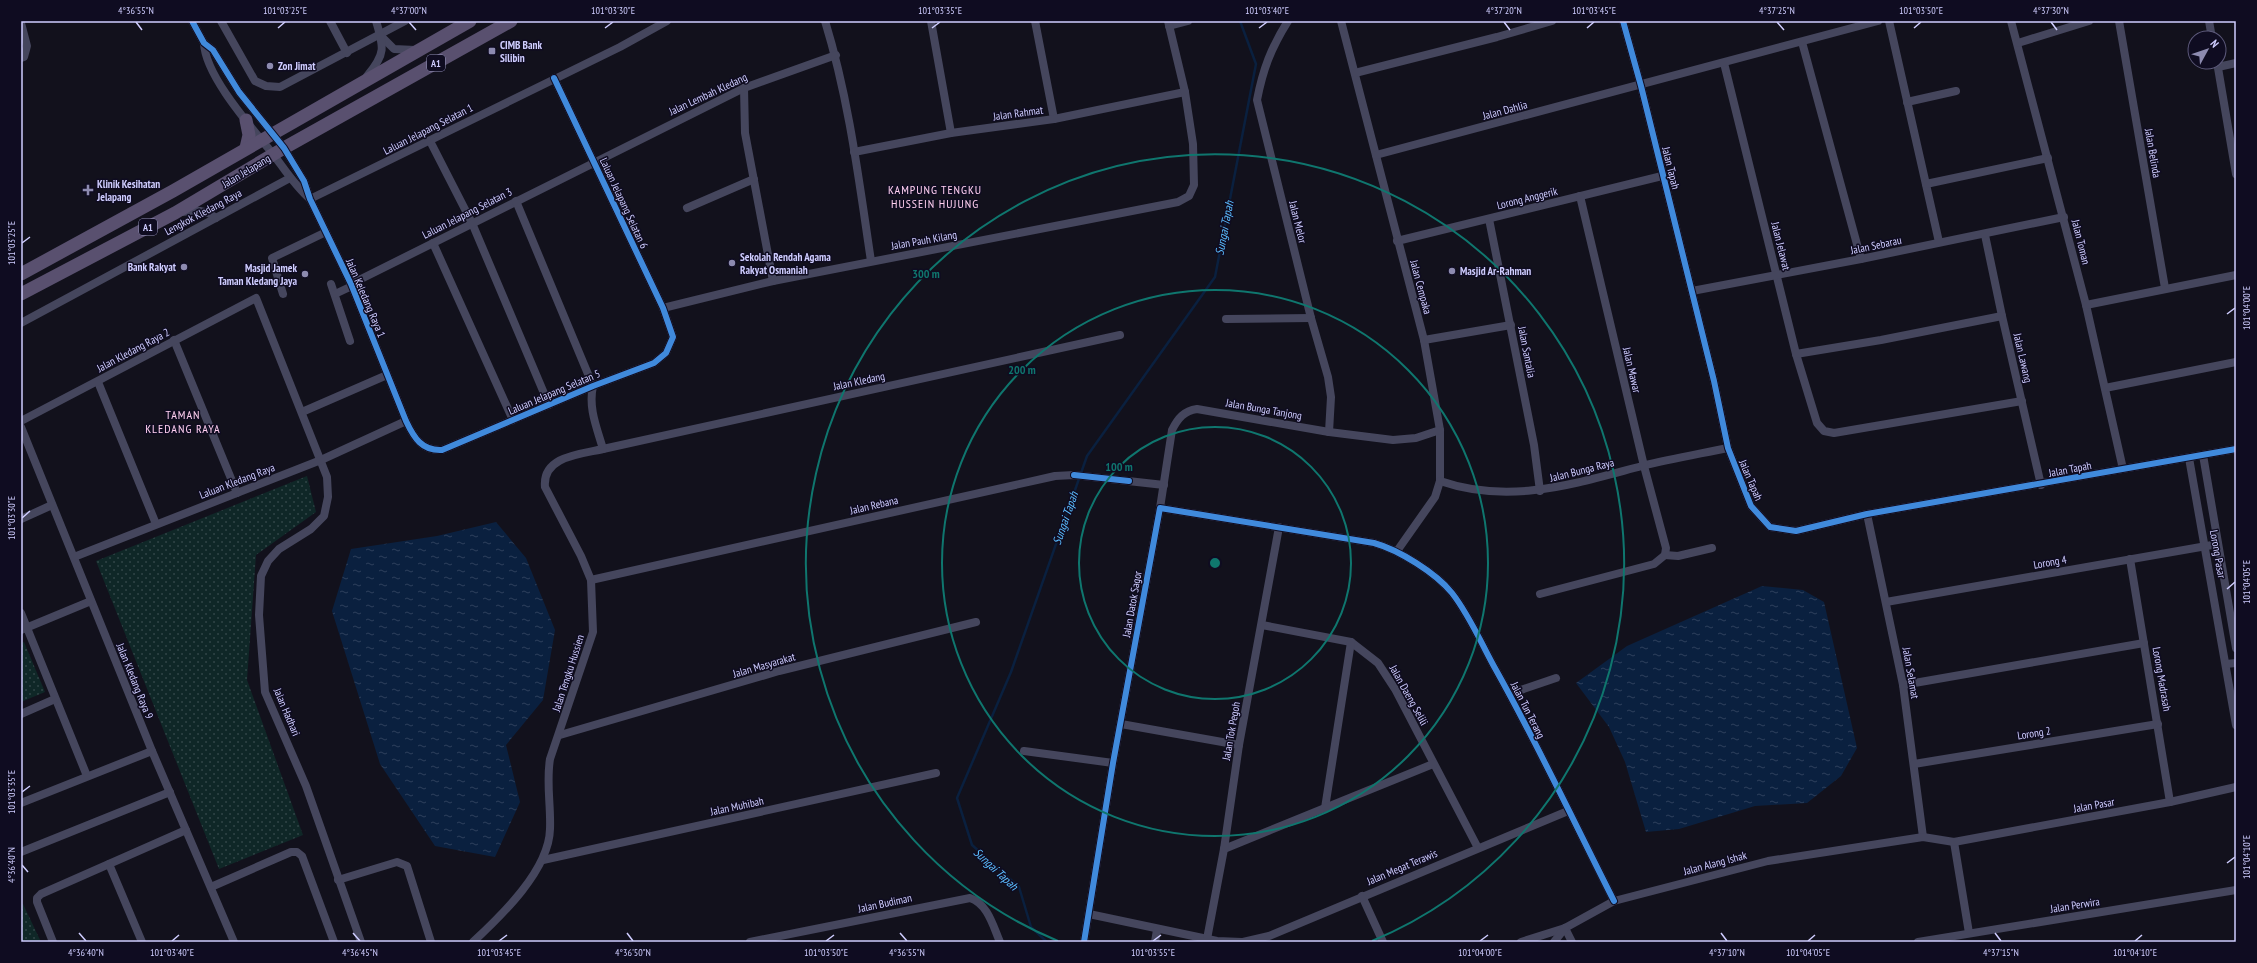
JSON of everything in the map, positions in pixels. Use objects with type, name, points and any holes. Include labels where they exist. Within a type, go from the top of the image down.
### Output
[{"type":"main road","name":"Jalan Jelapang","points":[[21,274],[470,21]]},
{"type":"main road","name":"Jalan Jelapang","points":[[21,294],[175,213],[278,151],[511,21]]},
{"type":"main road","points":[[246,120],[249,135],[246,148]]},
{"type":"street","points":[[192,21],[204,43],[213,50],[266,136],[278,151]]},
{"type":"street","points":[[221,21],[255,81],[266,86],[280,87],[405,21]]},
{"type":"street","points":[[330,21],[347,52]]},
{"type":"street","points":[[364,80],[380,59],[383,52],[376,21]]},
{"type":"street","name":"Laluan Jelapang Selatan 1","points":[[310,199],[430,141],[554,78],[620,47],[667,21]]},
{"type":"street","points":[[825,21],[836,55],[854,152],[871,261]]},
{"type":"street","points":[[931,21],[951,133]]},
{"type":"street","points":[[1035,21],[1054,119]]},
{"type":"street","points":[[1185,92],[1169,24],[1188,21]]},
{"type":"street","name":"Jalan Melor","points":[[1288,21],[1274,43],[1263,71],[1257,100],[1311,318],[1328,377],[1331,397],[1329,432]]},
{"type":"street","name":"Jalan Cempaka","points":[[1341,21],[1424,340],[1440,430],[1440,481],[1435,497],[1426,513],[1397,551]]},
{"type":"street","points":[[1355,73],[1497,37],[1552,21]]},
{"type":"street","name":"Jalan Tapah","points":[[1623,21],[1641,86],[1662,176],[1692,291],[1714,381],[1728,448],[1751,506],[1770,527],[1796,531],[1867,514],[2042,485],[2236,449]]},
{"type":"street","name":"Jalan Dahlia","points":[[1376,155],[1641,86],[1878,21]]},
{"type":"street","points":[[1889,21],[1939,242]]},
{"type":"street","name":"Jalan Toman","points":[[2011,21],[2086,305],[2123,469]]},
{"type":"street","points":[[2018,44],[2089,21]]},
{"type":"street","name":"Jalan Belinda","points":[[2119,21],[2165,288]]},
{"type":"street","points":[[21,23],[27,46],[24,57],[21,58]]},
{"type":"street","points":[[380,35],[394,49],[420,50]]},
{"type":"street","points":[[1802,42],[1860,260]]},
{"type":"street","points":[[204,43],[204,53],[209,65],[246,120],[266,136]]},
{"type":"street","name":"Jalan Lembah Kledang","points":[[594,162],[744,88],[836,55]]},
{"type":"street","name":"Jalan Jelawat","points":[[1724,63],[1796,354],[1817,423],[1824,431],[1834,433],[2022,401]]},
{"type":"street","points":[[2218,70],[2234,148],[2236,174]]},
{"type":"street","name":"Laluan Jelapang Selatan 6","points":[[554,78],[662,308],[673,337]]},
{"type":"street","points":[[744,88],[745,133],[773,281]]},
{"type":"street","points":[[1907,102],[1956,91]]},
{"type":"street","name":"Jalan Rahmat","points":[[854,152],[951,133],[1054,119],[1185,92]]},
{"type":"street","name":"Jalan Pauh Kilang","points":[[662,308],[773,281],[1178,202],[1189,196],[1194,185],[1193,144],[1185,92]]},
{"type":"street","name":"Jalan Keledang Raya 1","points":[[266,136],[304,181],[310,199],[351,285],[406,421],[418,442],[432,451]]},
{"type":"street","points":[[430,141],[472,223],[549,405]]},
{"type":"street","name":"Jalan Keledang Raya 1","points":[[278,151],[290,178],[310,199]]},
{"type":"street","points":[[1926,184],[2048,158]]},
{"type":"street","name":"Laluan Jelapang Selatan 3","points":[[336,294],[472,223],[594,162]]},
{"type":"street","name":"Lorong Anggerik","points":[[1398,241],[1662,176]]},
{"type":"street","name":"Lengkok Kledang Raya","points":[[21,323],[290,178]]},
{"type":"street","points":[[687,208],[754,179]]},
{"type":"street","name":"Jalan Mawar","points":[[1580,196],[1665,551]]},
{"type":"street","points":[[516,201],[593,386],[590,398],[592,411],[603,449]]},
{"type":"street","points":[[175,213],[203,210],[209,212],[216,218]]},
{"type":"street","name":"Jalan Sebarau","points":[[1692,291],[1777,274],[1860,260],[1939,242],[1985,235],[2064,218]]},
{"type":"street","name":"Jalan Santalia","points":[[1489,219],[1534,445],[1540,491]]},
{"type":"street","points":[[284,294],[272,258],[326,232]]},
{"type":"street","name":"Jalan Lawang","points":[[1985,235],[2002,316],[2042,485]]},
{"type":"street","points":[[433,243],[513,420]]},
{"type":"street","points":[[2086,305],[2236,275]]},
{"type":"street","points":[[331,284],[336,294],[350,341]]},
{"type":"street","name":"Jalan Kledang Raya 2","points":[[21,421],[256,298]]},
{"type":"street","name":"Jalan Hadhari","points":[[256,298],[321,460],[327,477],[328,497],[324,516],[311,529],[279,549],[268,561],[261,576],[259,615],[265,692],[306,786],[361,942]]},
{"type":"street","points":[[1796,354],[1881,340],[2002,316]]},
{"type":"street","points":[[1226,319],[1311,318]]},
{"type":"street","points":[[1424,340],[1511,325]]},
{"type":"street","name":"Jalan Kledang","points":[[603,449],[1120,334]]},
{"type":"street","name":"Laluan Jelapang Selatan 5","points":[[432,451],[442,450],[593,386],[654,363],[666,353],[673,337]]},
{"type":"street","points":[[174,340],[237,493]]},
{"type":"street","points":[[2105,388],[2236,362]]},
{"type":"street","points":[[302,412],[387,375]]},
{"type":"street","points":[[98,382],[156,524]]},
{"type":"street","name":"Jalan Bunga Tanjong","points":[[1160,508],[1172,430],[1176,421],[1189,410],[1197,408],[1329,432],[1393,440],[1416,438],[1440,430]]},
{"type":"street","name":"Laluan Kledang Raya","points":[[74,557],[321,460],[406,421]]},
{"type":"street","name":"Jalan Kledang Raya 9","points":[[21,427],[152,751],[212,887],[234,942]]},
{"type":"street","name":"Jalan Bunga Raya","points":[[1440,481],[1473,490],[1540,491],[1561,488],[1644,466],[1728,448]]},
{"type":"street","name":"Jalan Tengku Hussien","points":[[473,942],[503,913],[543,860],[548,845],[550,829],[547,776],[550,759],[560,735],[593,632],[590,580],[581,556],[545,487],[544,478],[547,470],[561,460],[603,449]]},
{"type":"street","name":"Lorong Pasar","points":[[2203,455],[2236,648]]},
{"type":"street","name":"Lorong Pasar","points":[[2189,458],[2236,725]]},
{"type":"street","name":"Jalan Rebana","points":[[590,580],[1036,479],[1074,475],[1164,485]]},
{"type":"street","points":[[21,519],[52,505]]},
{"type":"street","points":[[1160,508],[1357,539],[1388,547],[1397,551]]},
{"type":"street","name":"Jalan Datok Sagor","points":[[1084,942],[1113,763],[1160,508]]},
{"type":"street","name":"Jalan Selamat","points":[[1867,514],[1903,685],[1923,837]]},
{"type":"street","name":"Jalan Tok Pegoh","points":[[1207,939],[1224,849],[1239,745],[1279,527]]},
{"type":"street","name":"Lorong 4","points":[[1886,602],[2218,544]]},
{"type":"street","points":[[1540,594],[1654,564],[1665,551],[1678,556],[1712,548]]},
{"type":"street","name":"Jalan Tun Terang","points":[[1397,551],[1439,580],[1452,593],[1509,694],[1614,902]]},
{"type":"street","name":"Lorong Madrasah","points":[[2130,560],[2170,802]]},
{"type":"street","points":[[24,629],[91,601]]},
{"type":"street","points":[[21,613],[24,629],[87,776]]},
{"type":"street","name":"Jalan Masyarakat","points":[[560,735],[779,671],[976,622]]},
{"type":"street","name":"Jalan Daeng Selili","points":[[1262,625],[1351,642],[1378,662],[1395,689],[1478,848]]},
{"type":"street","points":[[1325,808],[1351,642]]},
{"type":"street","points":[[1903,685],[2144,643]]},
{"type":"street","points":[[2226,664],[2236,663]]},
{"type":"street","points":[[1509,694],[1556,678]]},
{"type":"street","points":[[21,714],[55,699]]},
{"type":"street","points":[[1121,724],[1239,745]]},
{"type":"street","name":"Lorong 2","points":[[1914,764],[2158,724]]},
{"type":"street","points":[[21,804],[87,776],[152,751]]},
{"type":"street","points":[[1024,751],[1113,763]]},
{"type":"street","points":[[1224,849],[1433,764]]},
{"type":"street","name":"Jalan Muhibah","points":[[543,860],[936,773]]},
{"type":"street","name":"Jalan Pasar","points":[[1923,837],[1954,842],[2170,802],[2236,788]]},
{"type":"street","points":[[21,852],[170,792]]},
{"type":"street","name":"Jalan Megat Terawis","points":[[1089,914],[1157,930],[1207,939],[1243,942],[1269,936],[1568,811]]},
{"type":"street","points":[[53,942],[37,902],[37,898],[41,894],[186,830]]},
{"type":"street","name":"Jalan Alang Ishak","points":[[1521,942],[1565,928],[1614,902],[1768,861],[1923,837]]},
{"type":"street","points":[[1954,842],[1969,934]]},
{"type":"street","points":[[212,887],[291,852],[297,852],[302,856],[334,942]]},
{"type":"street","points":[[338,880],[397,862],[407,866],[431,942]]},
{"type":"street","points":[[109,864],[142,942]]},
{"type":"street","name":"Jalan Perwira","points":[[1918,942],[2236,890]]},
{"type":"street","points":[[1362,896],[1383,942]]},
{"type":"street","name":"Jalan Budiman","points":[[750,942],[970,898],[977,900],[984,906],[1000,942]]},
{"type":"street","points":[[1554,942],[1565,928],[1572,942]]},
{"type":"street","points":[[1155,942],[1157,930]]},
{"type":"green space","points":[[307,476],[316,512],[256,555],[247,680],[303,835],[219,869],[96,561]]},
{"type":"green space","points":[[24,642],[45,692],[21,702],[21,643]]},
{"type":"green space","points":[[23,904],[41,942],[21,942],[21,905]]},
{"type":"water","points":[[496,522],[526,558],[555,630],[543,700],[506,745],[520,802],[495,857],[435,846],[380,764],[332,611],[351,549],[437,536]]},
{"type":"water","points":[[1762,586],[1803,590],[1824,602],[1857,748],[1841,776],[1807,803],[1755,806],[1679,829],[1646,832],[1625,762],[1609,727],[1576,683],[1627,646]]},
{"type":"waterway","name":"Sungai Tapah","points":[[1047,942],[1031,927],[1019,887],[972,845],[957,798],[1011,672],[1087,456],[1215,277],[1256,64],[1240,21]]},
{"type":"cycle path","points":[[192,21],[204,43],[213,50],[239,92],[284,148],[304,181],[310,199],[351,284],[406,421],[416,438],[424,446],[435,450],[442,450],[593,386],[654,363],[666,353],[673,337],[663,308],[554,78]]},
{"type":"cycle path","points":[[1623,21],[1641,86],[1714,381],[1728,448],[1751,506],[1770,527],[1796,531],[1867,514],[2236,449]]},
{"type":"cycle path","points":[[1074,475],[1129,481]]},
{"type":"cycle path","points":[[1084,942],[1113,763],[1160,508],[1374,543],[1384,546],[1416,563],[1437,578],[1452,593],[1470,621],[1542,756],[1614,901]]},
{"type":"place","name":"CIMB Bank Silibin","points":[[492,51]]},
{"type":"place","name":"Zon Jimat","points":[[270,66]]},
{"type":"place","name":"Klinik Kesihatan Jelapang","points":[[88,190]]},
{"type":"place","name":"Sekolah Rendah Agama Rakyat Osmaniah","points":[[732,263]]},
{"type":"place","name":"Bank Rakyat","points":[[184,267]]},
{"type":"place","name":"Masjid Ar-Rahman","points":[[1452,271]]},
{"type":"place","name":"Masjid Jamek Taman Kledang Jaya","points":[[305,274]]},
{"type":"district","name":"KAMPUNG TENGKU HUSSEIN HUJUNG","points":[[935,196]]},
{"type":"district","name":"TAMAN KLEDANG RAYA","points":[[183,421]]}]
